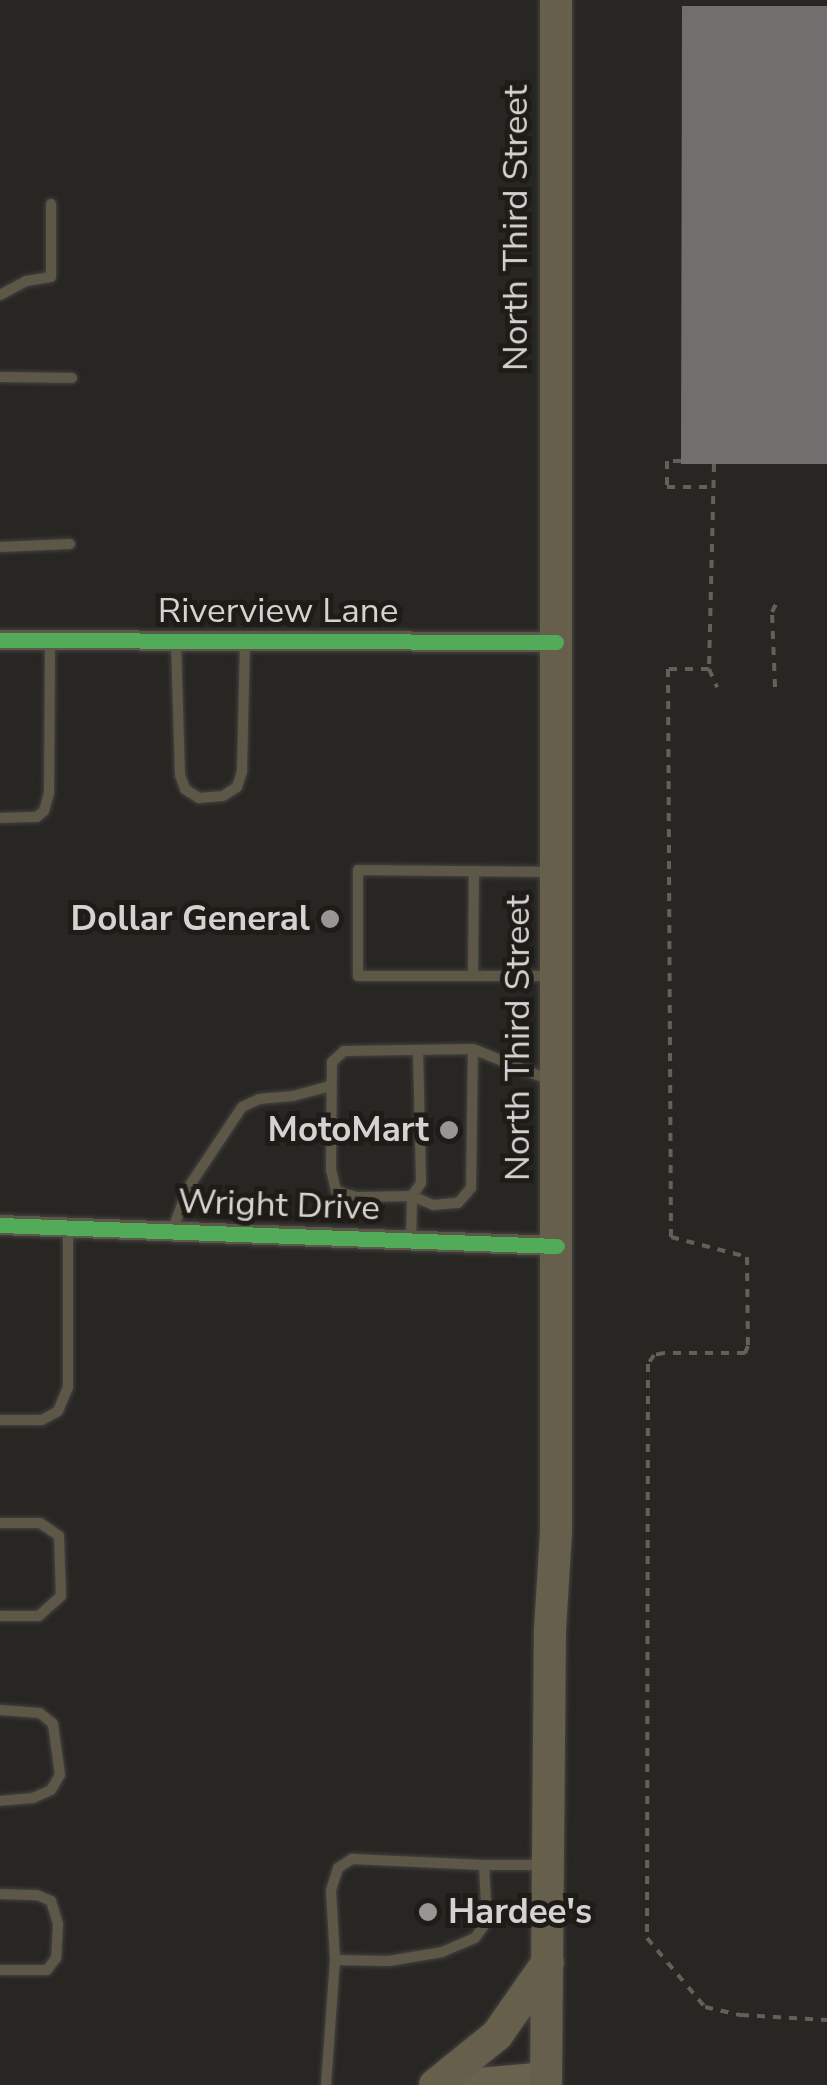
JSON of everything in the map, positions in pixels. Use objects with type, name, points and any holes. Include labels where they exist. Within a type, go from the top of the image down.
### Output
[{"type":"main road","name":"North Third Street","points":[[548,2082],[559,872],[556,0]]},
{"type":"main road","points":[[435,2085],[497,2035],[548,1962]]},
{"type":"main road","points":[[445,2085],[548,2082]]},
{"type":"street","name":"Riverview Lane","points":[[0,640],[556,642]]},
{"type":"street","name":"Wright Drive","points":[[0,1225],[556,1246]]},
{"type":"lane","points":[[0,295],[26,281],[51,277],[51,204]]},
{"type":"lane","points":[[0,376],[72,378]]},
{"type":"lane","points":[[0,547],[70,544]]},
{"type":"lane","points":[[0,818],[37,818],[44,811],[49,793],[50,640]]},
{"type":"lane","points":[[176,641],[180,775],[185,789],[199,798],[223,796],[237,787],[242,772],[245,641]]},
{"type":"lane","points":[[558,976],[358,976],[358,870],[559,872]]},
{"type":"lane","points":[[473,976],[474,872]]},
{"type":"lane","points":[[411,1241],[412,1196],[421,1183],[418,1050]]},
{"type":"lane","points":[[473,1050],[471,1188],[458,1202],[426,1205],[412,1196],[356,1197],[336,1191],[332,1170],[332,1062],[344,1051],[473,1050],[558,1084]]},
{"type":"lane","points":[[172,1231],[188,1188],[242,1107],[259,1099],[293,1096],[331,1086]]},
{"type":"lane","points":[[0,1420],[42,1420],[58,1411],[68,1386],[68,1228]]},
{"type":"lane","points":[[0,1522],[40,1523],[59,1536],[61,1596],[39,1616],[0,1616]]},
{"type":"lane","points":[[0,1710],[40,1714],[53,1724],[60,1775],[50,1790],[33,1798],[0,1800]]},
{"type":"lane","points":[[326,2085],[335,1960],[332,1890],[338,1868],[352,1858],[550,1866]]},
{"type":"lane","points":[[335,1960],[389,1962],[442,1952],[475,1938],[487,1920],[484,1865]]},
{"type":"lane","points":[[0,1894],[36,1895],[51,1900],[56,1958],[47,1970],[0,1970]]},
{"type":"path","points":[[681,461],[667,461],[666,487],[714,486]]},
{"type":"path","points":[[714,464],[710,670],[718,687]]},
{"type":"path","points":[[774,687],[772,612],[778,600]]},
{"type":"path","points":[[710,670],[668,668],[671,1238],[747,1257],[748,1346],[744,1353],[664,1353],[654,1355],[648,1364],[647,1938],[705,2007],[742,2015],[827,2020]]},
{"type":"building","points":[[682,6],[827,6],[827,464],[681,464]]},
{"type":"cycle path","points":[[0,640],[556,642]]},
{"type":"cycle path","points":[[0,1225],[557,1246]]},
{"type":"place","name":"Dollar General","points":[[330,919]]},
{"type":"place","name":"MotoMart","points":[[449,1130]]},
{"type":"place","name":"Hardee's","points":[[428,1912]]}]
